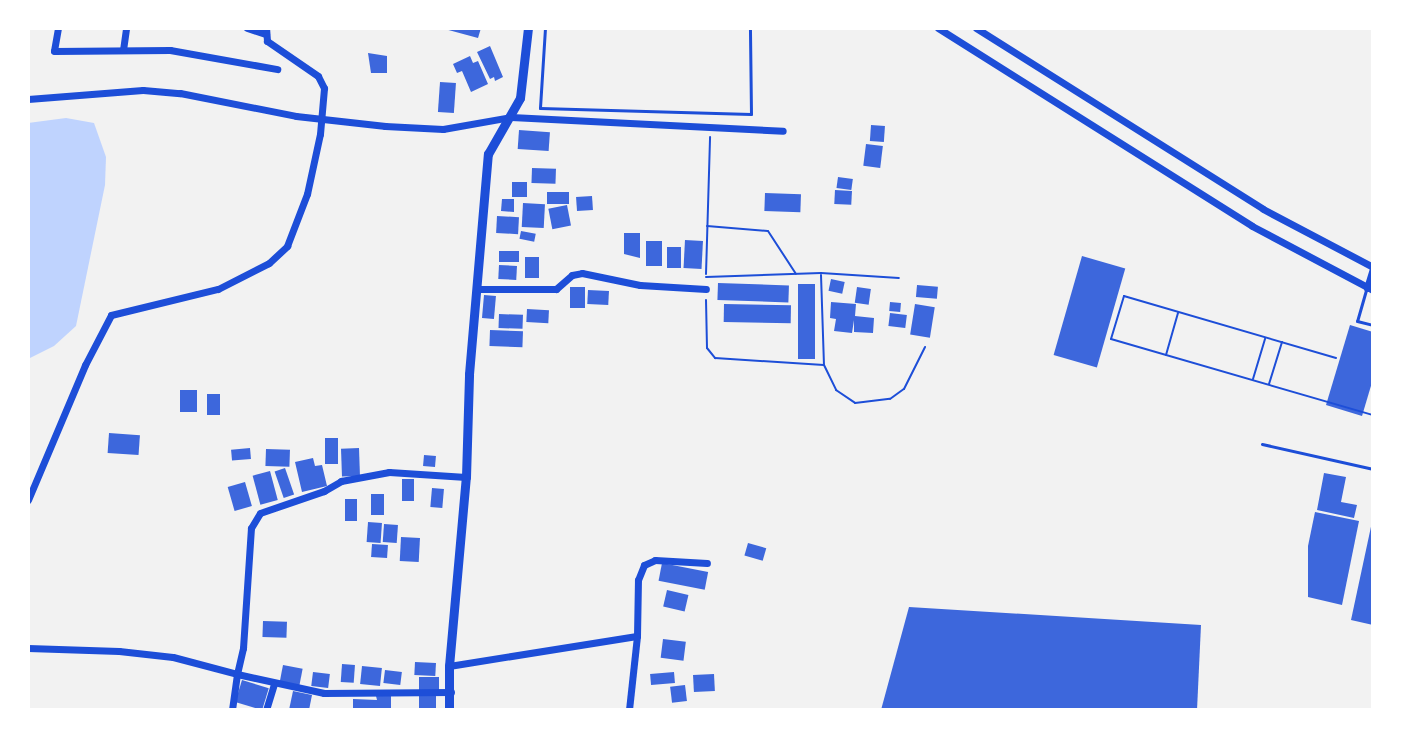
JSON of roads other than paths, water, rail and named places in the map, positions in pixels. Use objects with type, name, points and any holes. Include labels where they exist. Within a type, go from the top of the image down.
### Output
[{"type":"street","points":[[58,28],[54,51],[170,50],[277,69]]},
{"type":"street","points":[[123,50],[126,28]]},
{"type":"street","points":[[28,500],[85,365],[111,315],[218,289],[269,263],[287,246],[307,194],[322,119],[324,88],[318,76],[267,41],[266,31],[247,28]]},
{"type":"street","points":[[449,710],[449,666],[466,477],[469,374],[488,154],[511,117],[523,86],[528,28]]},
{"type":"street","points":[[938,28],[1252,226],[1370,289],[1373,267],[1263,209],[976,28]]},
{"type":"street","points":[[28,99],[104,92],[167,92],[322,119],[443,129],[511,117],[783,131]]},
{"type":"street","points":[[477,289],[556,289],[572,275],[582,273],[640,285],[706,289]]},
{"type":"street","points":[[232,710],[243,648],[251,528],[260,513],[324,491],[341,481],[389,472],[419,471],[466,477]]},
{"type":"street","points":[[629,710],[637,636],[638,580],[644,565],[655,560],[707,563]]},
{"type":"street","points":[[449,666],[637,636]]},
{"type":"street","points":[[28,648],[119,651],[173,657],[274,684],[324,693],[451,692]]},
{"type":"street","points":[[266,710],[274,684]]},
{"type":"lane","points":[[545,28],[540,108],[751,114],[750,28]]},
{"type":"lane","points":[[1370,289],[1357,321],[1373,325]]},
{"type":"lane","points":[[1262,444],[1373,469]]},
{"type":"water","points":[[66,118],[94,123],[106,157],[105,185],[76,326],[54,346],[28,359],[28,123]]}]
